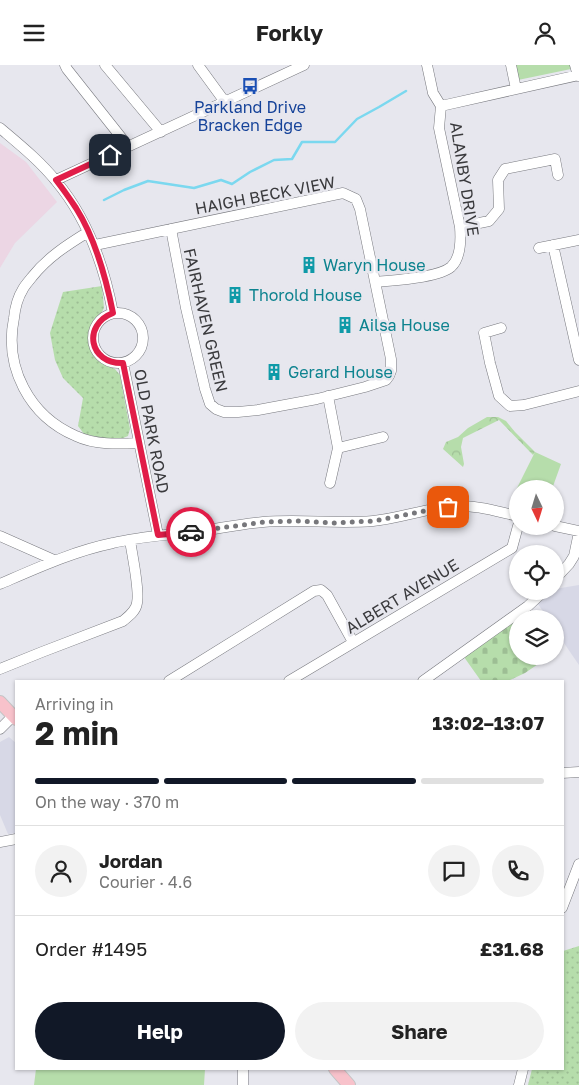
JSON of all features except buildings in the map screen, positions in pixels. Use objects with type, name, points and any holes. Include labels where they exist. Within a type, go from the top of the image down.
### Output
[{"type":"main road","points":[[0,701],[15,718]]},
{"type":"street","points":[[65,65],[128,146]]},
{"type":"street","points":[[105,65],[160,132]]},
{"type":"street","points":[[198,65],[225,102]]},
{"type":"street","points":[[56,180],[304,65]]},
{"type":"street","points":[[427,65],[433,93],[441,106],[578,76],[575,65]]},
{"type":"street","points":[[511,65],[516,89]]},
{"type":"street","name":"ALANBY DRIVE","points":[[376,282],[443,272],[452,266],[458,255],[461,239],[460,227],[439,127],[441,106]]},
{"type":"street","points":[[0,128],[30,153],[56,180],[77,209],[95,245],[113,313]]},
{"type":"street","points":[[460,227],[489,221],[499,209],[498,180],[505,169],[555,159],[558,175]]},
{"type":"street","name":"HAIGH BECK VIEW","points":[[95,245],[343,193],[356,199],[360,209],[376,282]]},
{"type":"street","name":"FAIRHAVEN GREEN","points":[[171,229],[186,308],[205,389],[210,404],[224,412],[238,412],[317,399],[386,380],[391,371],[391,359],[376,282]]},
{"type":"street","points":[[88,233],[66,245],[49,258],[22,289],[11,328],[12,351],[24,390],[35,406],[52,422],[76,436],[96,442],[139,443]]},
{"type":"street","points":[[538,248],[579,241]]},
{"type":"street","points":[[553,245],[575,321],[579,360]]},
{"type":"street","name":"OLD PARK ROAD","points":[[113,313],[130,315],[137,320],[142,327],[144,336],[140,351],[136,356],[123,363],[114,363],[99,355],[93,338],[94,330],[99,322],[105,316],[113,313]]},
{"type":"street","points":[[501,328],[484,333],[499,396],[510,406],[524,405],[579,391]]},
{"type":"street","name":"OLD PARK ROAD","points":[[123,363],[158,535]]},
{"type":"street","points":[[328,396],[338,448],[330,483]]},
{"type":"street","points":[[338,448],[383,437]]},
{"type":"street","points":[[0,584],[54,560],[113,543],[158,535],[264,522],[332,523],[374,521],[434,509],[461,506],[476,506],[509,514]]},
{"type":"street","points":[[564,528],[579,532],[574,556],[564,569]]},
{"type":"street","name":"ALBERT AVENUE","points":[[291,680],[512,548],[516,535]]},
{"type":"street","points":[[0,536],[54,560]]},
{"type":"street","points":[[0,669],[123,621],[133,613],[137,603],[138,592],[130,540]]},
{"type":"street","points":[[172,680],[314,591],[320,590],[327,595],[354,642]]},
{"type":"street","points":[[424,680],[534,600]]},
{"type":"street","points":[[0,729],[15,718]]},
{"type":"street","points":[[564,773],[579,773]]},
{"type":"street","points":[[0,842],[15,839]]},
{"type":"street","points":[[564,903],[579,864]]},
{"type":"street","points":[[243,1070],[243,1085]]},
{"type":"street","points":[[519,1085],[523,1070]]},
{"type":"shaded area","points":[[0,143],[26,162],[57,202],[15,243],[0,268]]},
{"type":"shaded area","points":[[579,585],[579,665],[564,643],[564,610],[542,610],[538,604],[541,600],[564,600],[564,588]]},
{"type":"shaded area","points":[[9,737],[15,742],[15,833],[8,834],[0,815],[0,742]]},
{"type":"green space","points":[[516,65],[570,65],[571,69],[518,80]]},
{"type":"green space","points":[[102,286],[104,308],[88,340],[97,360],[115,369],[120,375],[130,429],[128,436],[121,439],[106,439],[84,434],[78,426],[83,398],[63,378],[55,360],[50,333],[63,292]]},
{"type":"green space","points":[[487,417],[498,417],[506,421],[535,452],[533,455],[499,420],[463,438],[461,447],[463,467],[443,449],[446,442],[458,437],[468,428]]},
{"type":"green space","points":[[535,452],[561,464],[555,480],[521,480]]},
{"type":"green space","points":[[509,625],[509,665],[537,665],[510,680],[480,680],[464,657]]},
{"type":"green space","points":[[579,946],[579,1085],[528,1085],[532,1070],[564,1070],[564,951]]},
{"type":"green space","points":[[36,1070],[205,1070],[204,1085],[34,1085]]},
{"type":"waterway","points":[[104,200],[148,181],[194,188],[221,180],[232,184],[274,160],[292,159],[302,142],[335,142],[357,119],[406,91]]},
{"type":"way so far","points":[[191,532],[264,522],[332,523],[374,521],[448,507]]},
{"type":"place","name":"Parkland Drive Bracken Edge","points":[[250,86]]},
{"type":"place","name":"Waryn House","points":[[309,265]]},
{"type":"place","name":"Thorold House","points":[[235,295]]},
{"type":"place","name":"Ailsa House","points":[[345,325]]},
{"type":"place","name":"Gerard House","points":[[274,372]]},
{"type":"route","points":[[110,155],[56,180],[77,209],[95,245],[113,313],[105,316],[99,322],[94,330],[93,338],[99,355],[114,363],[123,363],[158,535],[191,532]]}]
